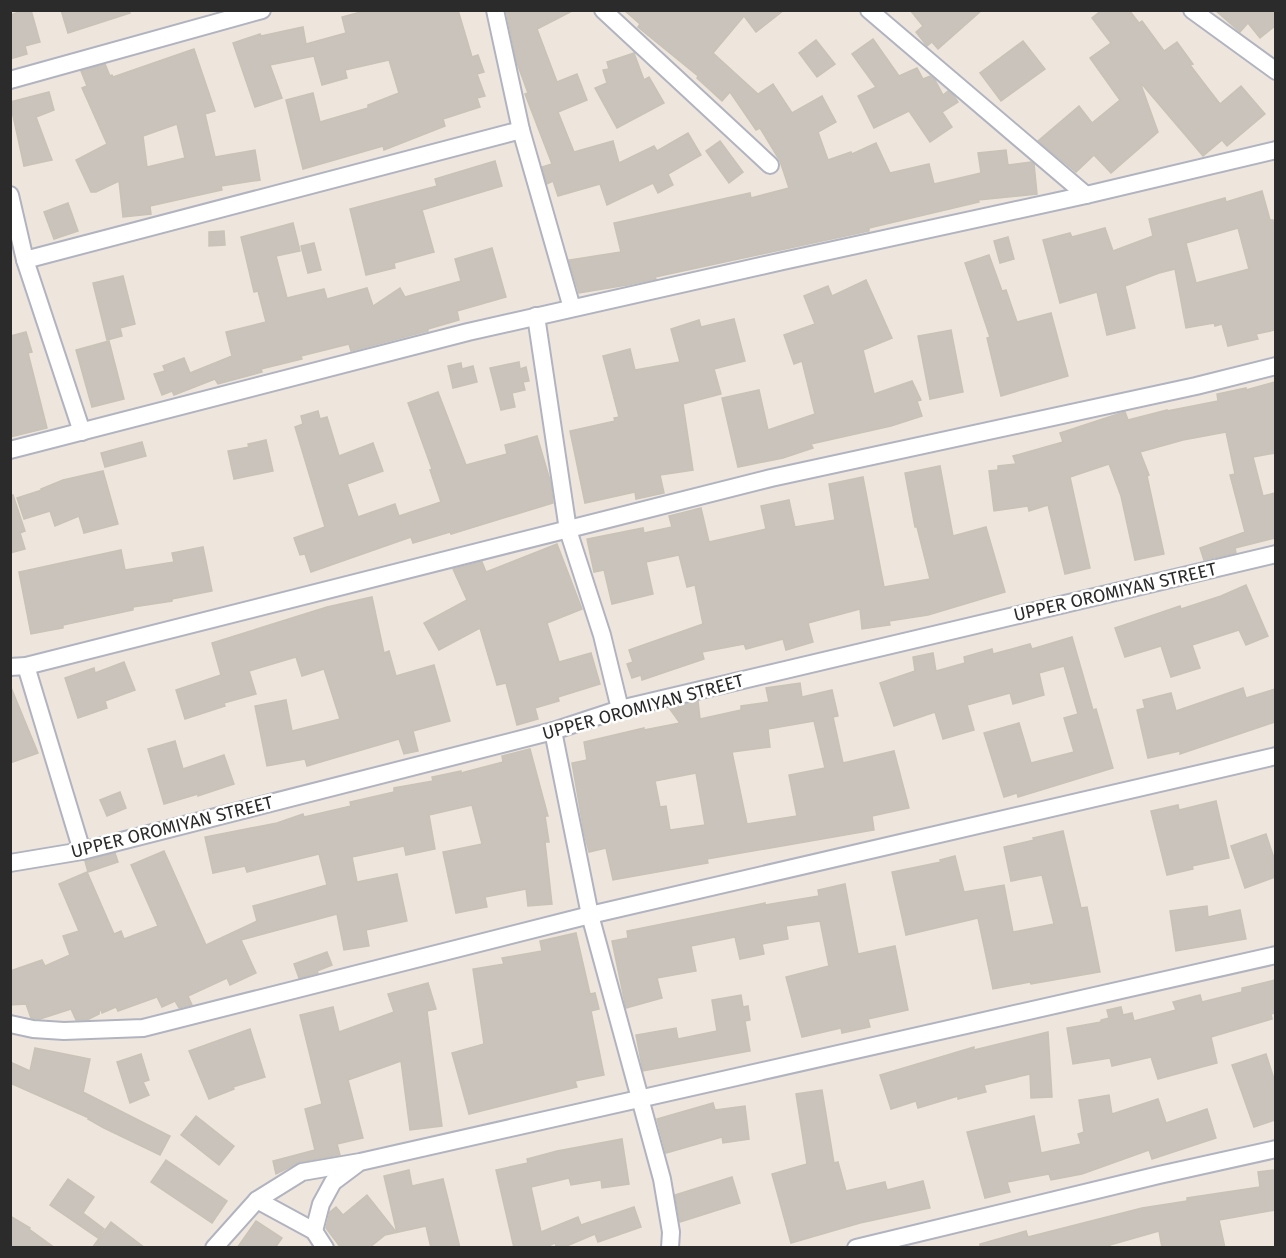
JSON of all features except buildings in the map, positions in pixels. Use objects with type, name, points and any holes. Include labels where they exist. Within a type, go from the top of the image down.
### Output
[{"type":"street","points":[[10,80],[262,10]]},
{"type":"street","points":[[495,10],[521,130],[572,308]]},
{"type":"street","points":[[603,10],[770,165]]},
{"type":"street","points":[[869,10],[1086,195]]},
{"type":"street","points":[[1192,10],[1275,71]]},
{"type":"street","points":[[25,260],[521,130]]},
{"type":"street","points":[[10,450],[536,316],[1086,195],[1275,150]]},
{"type":"street","points":[[10,195],[25,260],[82,432]]},
{"type":"street","points":[[536,316],[568,530],[602,635],[620,709]]},
{"type":"street","points":[[82,851],[15,663],[568,530],[771,478],[1196,386],[1275,366]]},
{"type":"street","name":"UPPER OROMIYAN STREET","points":[[10,863],[82,851],[553,731],[620,709],[1275,554]]},
{"type":"street","points":[[553,731],[590,915],[662,1179],[671,1232],[670,1248]]},
{"type":"street","points":[[10,1023],[33,1029],[64,1031],[143,1028],[590,915],[1275,756]]},
{"type":"street","points":[[214,1248],[256,1200],[302,1172],[360,1162],[1275,954]]},
{"type":"street","points":[[856,1248],[1147,1177],[1275,1149]]},
{"type":"street","points":[[314,1231],[321,1204],[333,1182],[360,1162]]},
{"type":"street","points":[[256,1200],[314,1231],[325,1248]]}]
